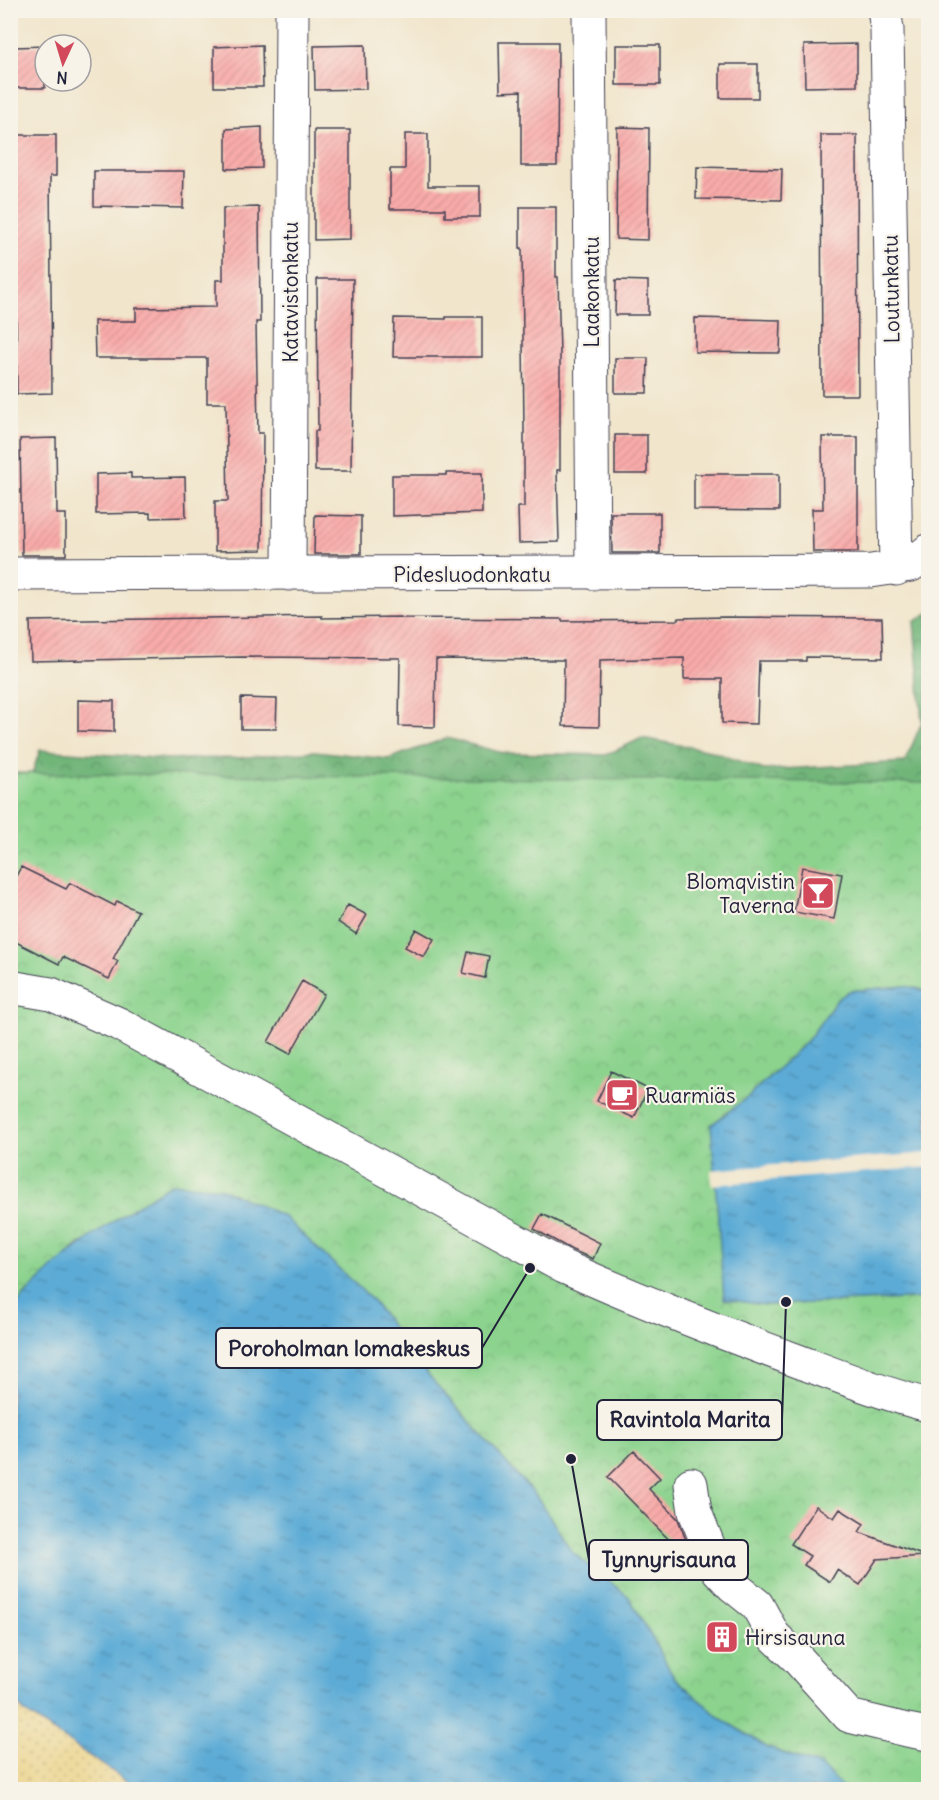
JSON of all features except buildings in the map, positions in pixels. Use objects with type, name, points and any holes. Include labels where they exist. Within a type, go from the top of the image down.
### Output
[{"type":"street","name":"Katavistonkatu","points":[[289,574],[292,10]]},
{"type":"street","name":"Laakonkatu","points":[[589,10],[593,573]]},
{"type":"street","name":"Loutunkatu","points":[[884,10],[887,29],[896,569]]},
{"type":"street","name":"Pidesluodonkatu","points":[[10,574],[871,571],[911,565],[928,551]]},
{"type":"street","points":[[10,987],[51,994],[119,1024],[564,1267],[634,1298],[757,1346],[855,1382],[928,1405]]},
{"type":"street","points":[[691,1484],[695,1512],[718,1570],[732,1585],[757,1605],[774,1636],[849,1716],[928,1734]]},
{"type":"green space","points":[[928,613],[928,986],[29,783],[40,750],[169,759],[238,758],[315,751],[388,759],[447,738],[503,753],[606,755],[642,738],[711,751],[764,770],[905,762],[922,722],[914,622]]},
{"type":"green space","points":[[11,773],[928,783],[928,991],[905,986],[849,991],[837,1000],[808,1040],[749,1096],[711,1125],[765,1305],[928,1298],[928,1789],[844,1789],[821,1766],[768,1748],[720,1718],[674,1677],[629,1597],[572,1552],[537,1497],[434,1382],[371,1299],[80,1243],[25,1294],[11,1312]]},
{"type":"sand","points":[[10,1697],[26,1713],[139,1789],[11,1789]]},
{"type":"water","points":[[905,986],[928,991],[928,1298],[765,1305],[724,1299],[711,1125],[749,1096],[808,1040],[837,1000],[849,991]]},
{"type":"water","points":[[172,1183],[220,1188],[283,1216],[371,1299],[434,1382],[537,1497],[572,1552],[629,1597],[674,1677],[720,1718],[768,1748],[821,1766],[844,1789],[139,1789],[26,1713],[10,1697],[11,1312],[46,1274],[66,1257],[107,1226]]},
{"type":"pier","points":[[928,1153],[928,1167],[712,1185],[711,1170]]},
{"type":"place","name":"Blomqvistin Taverna","points":[[818,893]]},
{"type":"place","name":"Ruarmiäs","points":[[622,1095]]},
{"type":"place","name":"Poroholman lomakeskus","points":[[530,1268]]},
{"type":"place","name":"Ravintola Marita","points":[[786,1302]]},
{"type":"place","name":"Tynnyrisauna","points":[[571,1459]]},
{"type":"place","name":"Hirsisauna","points":[[722,1637]]}]
